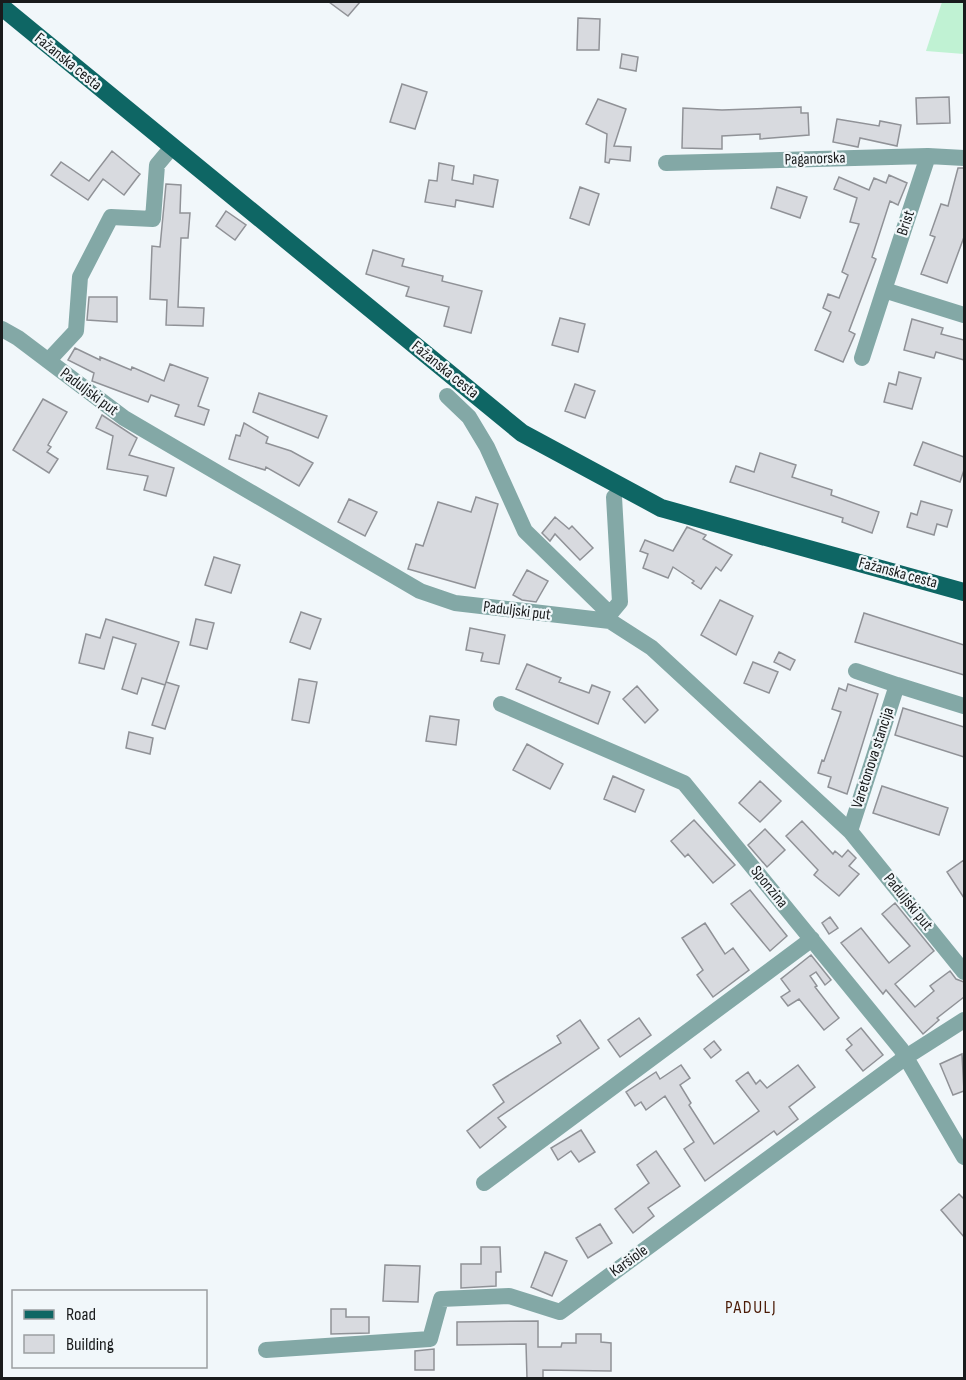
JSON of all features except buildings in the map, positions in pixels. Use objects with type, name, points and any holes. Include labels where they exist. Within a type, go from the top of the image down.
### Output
[{"type":"main road","name":"Fažanska cesta","points":[[2,7],[522,433],[661,508],[964,592]]},
{"type":"street","points":[[48,361],[76,331],[81,277],[111,217],[153,219],[157,165],[172,147]]},
{"type":"street","name":"Paganorska","points":[[666,163],[928,156],[964,158]]},
{"type":"street","name":"Brist","points":[[862,358],[928,156]]},
{"type":"street","points":[[884,290],[964,315]]},
{"type":"street","name":"Paduljski put","points":[[2,329],[124,418],[420,591],[455,603],[610,618],[652,648],[850,831],[964,972]]},
{"type":"street","points":[[447,396],[469,417],[487,447],[525,531],[610,618],[620,602],[614,497]]},
{"type":"street","name":"Varetonova stancija","points":[[856,671],[964,706]]},
{"type":"street","name":"Varetonova stancija","points":[[850,831],[897,685]]},
{"type":"street","name":"Sponzina","points":[[501,704],[684,783],[906,1057],[964,1157]]},
{"type":"street","points":[[484,1183],[812,939]]},
{"type":"street","name":"Karšiole","points":[[267,1350],[430,1339],[441,1299],[509,1296],[560,1312],[906,1057],[964,1020]]},
{"type":"green space","points":[[942,2],[964,2],[964,54],[926,51]]},
{"type":"district","name":"PADULJ","points":[[751,1307]]}]
